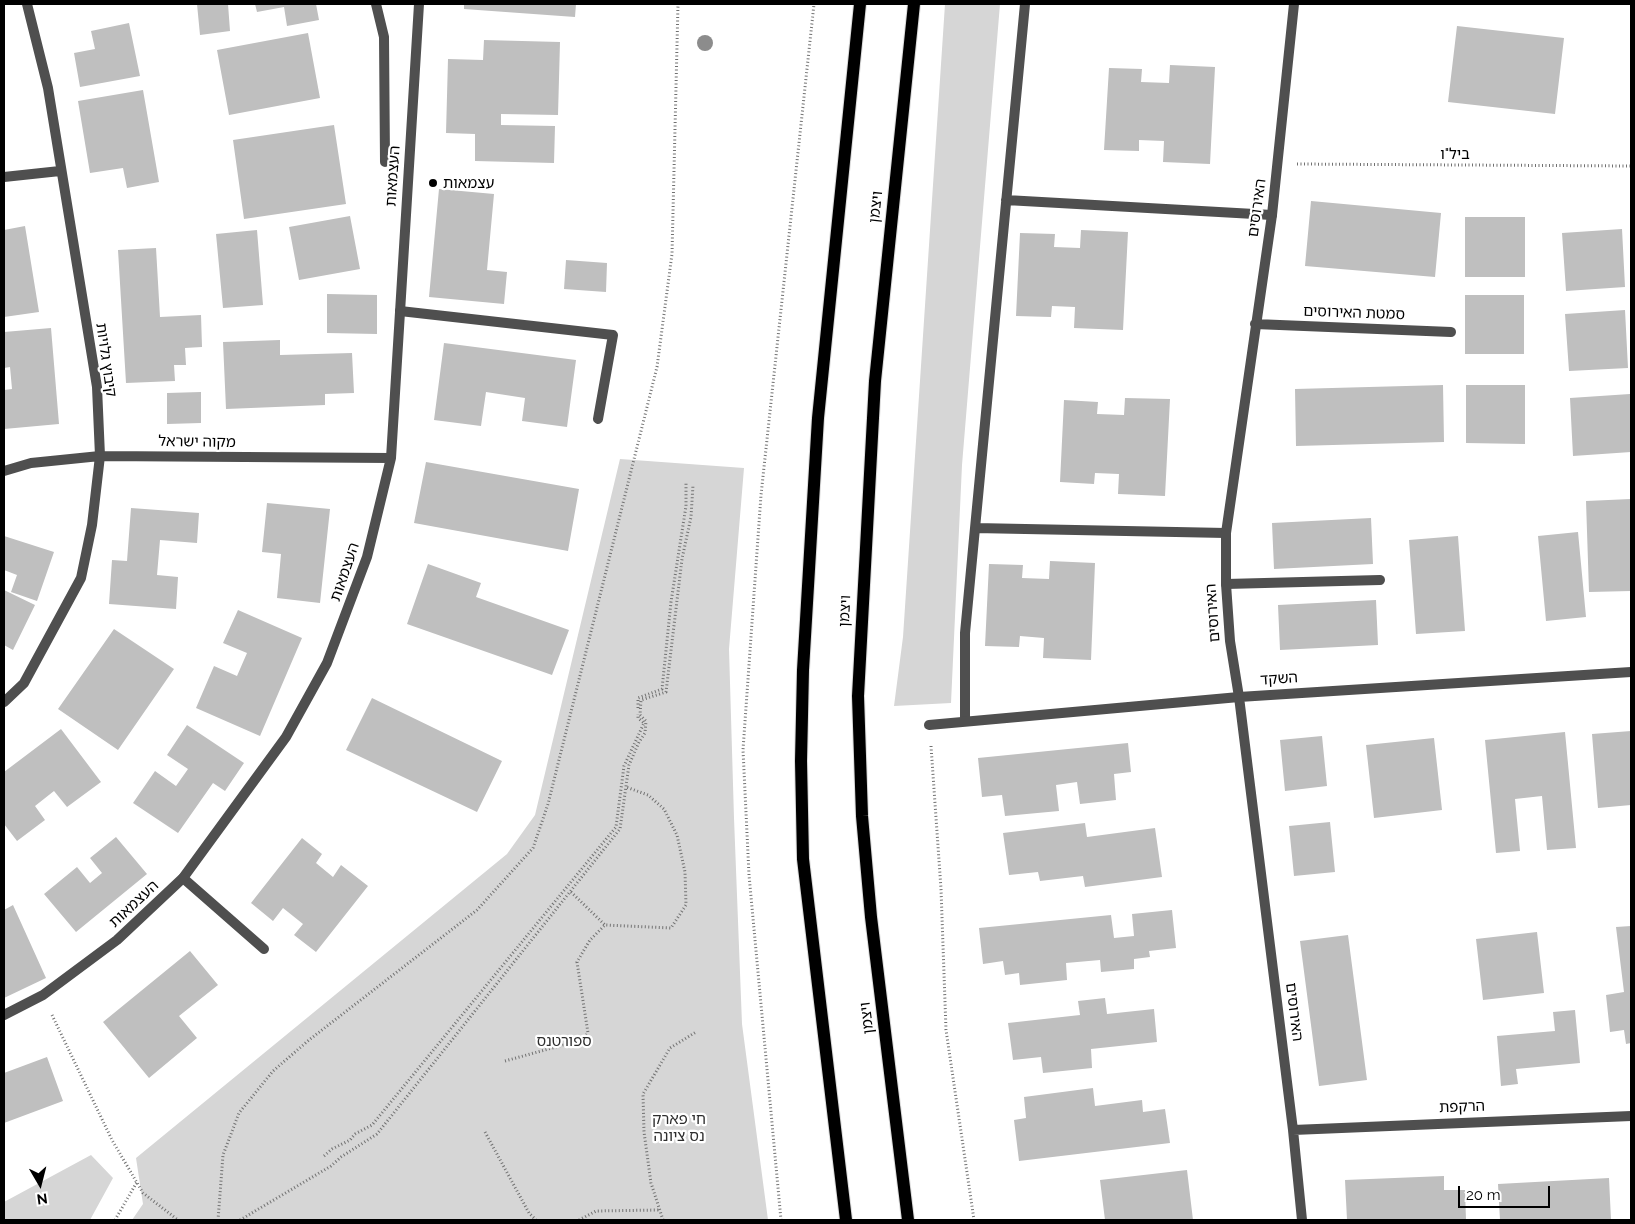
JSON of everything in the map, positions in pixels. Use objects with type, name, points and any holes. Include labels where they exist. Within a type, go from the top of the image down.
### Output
[{"type":"main road","points":[[846,1220],[803,858],[801,760],[803,670],[818,418],[860,4]]},
{"type":"main road","name":"ויצמן","points":[[908,1220],[869,899],[862,816],[858,696],[874,381],[914,4]]},
{"type":"street","name":"קיבוץ גלויות","points":[[4,702],[24,682],[81,578],[92,525],[100,456],[97,388],[60,171],[48,88],[27,4]]},
{"type":"street","points":[[376,4],[384,37],[385,162]]},
{"type":"street","name":"העצמאות","points":[[4,1015],[43,995],[117,940],[183,878],[286,737],[327,663],[368,557],[391,458],[419,4]]},
{"type":"street","points":[[965,722],[965,633],[1025,4]]},
{"type":"street","name":"האירוסים","points":[[1294,4],[1272,215],[1226,533],[1226,584],[1230,641],[1239,697],[1293,1130],[1302,1220]]},
{"type":"street","points":[[4,177],[60,171]]},
{"type":"street","points":[[1006,200],[1272,215]]},
{"type":"street","points":[[400,311],[613,335],[598,419]]},
{"type":"street","name":"סמטת האירוסים","points":[[1256,324],[1451,332]]},
{"type":"street","name":"מקוה ישראל","points":[[4,471],[31,463],[100,456],[391,458]]},
{"type":"street","points":[[975,528],[1226,533]]},
{"type":"street","points":[[1226,584],[1380,580]]},
{"type":"street","name":"השקד","points":[[929,724],[1239,697],[1631,672]]},
{"type":"street","points":[[183,878],[264,949]]},
{"type":"street","name":"הרקפת","points":[[1293,1130],[1631,1116]]},
{"type":"path","points":[[218,1220],[224,1155],[239,1113],[273,1071],[309,1040],[478,910],[533,848],[548,804],[656,367],[672,254],[678,4]]},
{"type":"path","points":[[781,1220],[750,875],[743,750],[760,495],[814,4]]},
{"type":"path","name":"ביל\"ו","points":[[1278,164],[1631,166]]},
{"type":"path","points":[[324,1156],[332,1149],[350,1140],[355,1134],[372,1125],[616,828],[624,766],[644,723],[638,718],[638,698],[662,689],[686,506],[686,483]]},
{"type":"path","points":[[240,1220],[331,1166],[377,1134],[620,829],[629,765],[645,733],[646,721],[640,715],[641,700],[666,692],[682,559],[691,517],[693,485]]},
{"type":"path","points":[[929,724],[942,889],[946,1030],[974,1220]]},
{"type":"path","points":[[571,892],[605,925],[671,928],[686,905],[685,872],[679,844],[664,809],[648,795],[626,787]]},
{"type":"path","points":[[505,1061],[563,1045],[578,1044],[588,1032],[577,962],[590,940],[605,925]]},
{"type":"path","points":[[43,995],[112,1140],[143,1193],[178,1220]]},
{"type":"path","points":[[663,1220],[650,1174],[644,1132],[643,1094],[670,1048],[696,1032]]},
{"type":"path","points":[[485,1132],[529,1213],[536,1220]]},
{"type":"path","points":[[115,1220],[137,1182]]},
{"type":"path","points":[[579,1220],[596,1212],[659,1210]]},
{"type":"green space","points":[[945,4],[1000,4],[962,465],[951,703],[894,706],[903,637]]},
{"type":"green space","name":"ספורטנס","points":[[620,459],[744,468],[729,649],[734,818],[742,1024],[768,1220],[132,1220],[143,1204],[136,1158],[507,854],[535,815]]},
{"type":"green space","points":[[91,1155],[113,1178],[90,1220],[4,1220],[4,1202]]},
{"type":"building","points":[[197,4],[228,4],[230,31],[200,35]]},
{"type":"building","points":[[255,4],[316,4],[319,20],[287,26],[284,7],[257,12]]},
{"type":"building","points":[[464,4],[576,4],[575,17],[464,9]]},
{"type":"building","points":[[129,23],[140,76],[80,87],[74,53],[95,49],[91,31]]},
{"type":"building","points":[[1457,26],[1564,38],[1555,114],[1448,102]]},
{"type":"building","points":[[308,33],[320,98],[229,115],[217,50]]},
{"type":"building","points":[[484,40],[560,42],[558,115],[501,114],[501,125],[555,126],[554,163],[475,161],[475,134],[446,133],[448,59],[483,60]]},
{"type":"building","points":[[1170,65],[1215,67],[1210,164],[1163,162],[1164,141],[1139,140],[1139,151],[1104,150],[1109,68],[1142,69],[1141,82],[1169,83]]},
{"type":"building","points":[[143,90],[159,182],[127,188],[123,168],[90,173],[78,101]]},
{"type":"building","points":[[334,125],[346,204],[244,219],[233,140]]},
{"type":"building","points":[[439,189],[494,194],[487,270],[507,272],[504,304],[429,297]]},
{"type":"building","points":[[1311,201],[1441,213],[1435,277],[1305,266]]},
{"type":"building","points":[[350,216],[360,269],[299,280],[289,227]]},
{"type":"building","points":[[1465,217],[1525,217],[1525,277],[1465,277]]},
{"type":"building","points":[[25,226],[39,312],[4,317],[4,230]]},
{"type":"building","points":[[1622,229],[1625,287],[1566,291],[1562,233]]},
{"type":"building","points":[[257,230],[263,305],[223,308],[216,234]]},
{"type":"building","points":[[1081,230],[1128,232],[1123,330],[1074,328],[1075,307],[1052,306],[1051,317],[1016,316],[1020,233],[1055,234],[1054,247],[1080,248]]},
{"type":"building","points":[[156,248],[160,317],[201,315],[202,347],[185,348],[186,365],[174,365],[175,381],[126,383],[118,250]]},
{"type":"building","points":[[566,260],[607,263],[606,292],[564,289]]},
{"type":"building","points":[[327,294],[377,295],[377,334],[327,333]]},
{"type":"building","points":[[1465,295],[1524,295],[1524,354],[1465,354]]},
{"type":"building","points":[[1625,310],[1628,368],[1569,371],[1565,314]]},
{"type":"building","points":[[51,328],[59,424],[4,429],[4,390],[12,389],[10,367],[4,368],[4,332]]},
{"type":"building","points":[[280,340],[280,355],[352,353],[354,393],[325,394],[325,405],[226,409],[223,342]]},
{"type":"building","points":[[444,343],[576,360],[567,427],[522,421],[525,398],[486,392],[481,426],[434,420]]},
{"type":"building","points":[[1443,385],[1444,442],[1296,446],[1295,389]]},
{"type":"building","points":[[1466,385],[1525,385],[1525,444],[1466,443]]},
{"type":"building","points":[[201,392],[201,423],[167,424],[167,393]]},
{"type":"building","points":[[1630,394],[1631,452],[1573,456],[1570,398]]},
{"type":"building","points":[[1125,398],[1170,399],[1165,496],[1118,494],[1119,474],[1095,473],[1094,484],[1060,482],[1064,400],[1098,402],[1097,414],[1124,415]]},
{"type":"building","points":[[426,462],[579,489],[568,551],[414,523]]},
{"type":"building","points":[[1631,499],[1631,591],[1589,592],[1586,501]]},
{"type":"building","points":[[267,503],[330,509],[320,603],[277,598],[281,554],[262,552]]},
{"type":"building","points":[[131,508],[199,513],[197,543],[160,540],[157,575],[178,577],[176,609],[109,604],[112,560],[127,561]]},
{"type":"building","points":[[1371,518],[1373,564],[1274,569],[1272,523]]},
{"type":"building","points":[[1578,532],[1586,617],[1546,621],[1538,536]]},
{"type":"building","points":[[4,536],[54,552],[37,601],[11,592],[17,575],[4,570]]},
{"type":"building","points":[[1458,536],[1465,631],[1416,634],[1409,540]]},
{"type":"building","points":[[1050,561],[1095,563],[1091,660],[1043,658],[1044,638],[1020,636],[1019,647],[985,646],[989,564],[1023,565],[1022,578],[1049,579]]},
{"type":"building","points":[[428,564],[481,583],[476,597],[569,630],[552,675],[407,624]]},
{"type":"building","points":[[4,590],[35,605],[13,650],[4,645]]},
{"type":"building","points":[[1376,600],[1378,645],[1280,650],[1278,605]]},
{"type":"building","points":[[238,610],[302,638],[260,736],[196,708],[214,666],[237,676],[247,653],[223,643]]},
{"type":"building","points":[[114,629],[174,669],[118,750],[58,709]]},
{"type":"building","points":[[372,698],[502,761],[477,812],[346,750]]},
{"type":"building","points":[[187,725],[244,763],[225,791],[213,783],[178,833],[133,803],[155,771],[176,786],[188,769],[167,755]]},
{"type":"building","points":[[61,729],[101,782],[67,807],[54,791],[35,806],[45,820],[17,841],[4,824],[4,772]]},
{"type":"building","points":[[1631,731],[1631,805],[1598,808],[1592,734]]},
{"type":"building","points":[[1565,732],[1576,848],[1547,850],[1542,796],[1515,799],[1520,851],[1496,853],[1485,740]]},
{"type":"building","points":[[1322,736],[1327,786],[1285,791],[1280,740]]},
{"type":"building","points":[[1434,738],[1442,810],[1374,818],[1366,745]]},
{"type":"building","points":[[1128,743],[1131,772],[1114,774],[1116,800],[1080,804],[1077,782],[1056,785],[1059,811],[1005,816],[1002,795],[982,797],[978,758]]},
{"type":"building","points":[[1330,822],[1335,872],[1294,876],[1289,826]]},
{"type":"building","points":[[1085,823],[1087,837],[1155,828],[1162,877],[1085,887],[1083,876],[1040,881],[1038,872],[1009,875],[1003,833]]},
{"type":"building","points":[[116,837],[147,874],[76,932],[44,894],[77,867],[90,883],[102,873],[90,858]]},
{"type":"building","points":[[302,838],[322,854],[316,863],[333,877],[341,865],[368,886],[316,952],[294,935],[303,924],[283,908],[273,921],[251,903]]},
{"type":"building","points":[[13,905],[46,978],[4,998],[4,910]]},
{"type":"building","points":[[1172,910],[1176,948],[1149,951],[1150,957],[1134,959],[1134,969],[1101,972],[1100,960],[1066,963],[1067,980],[1020,985],[1019,973],[1005,975],[1003,961],[983,964],[979,928],[1111,915],[1114,938],[1134,936],[1132,914]]},
{"type":"building","points":[[1631,926],[1631,1043],[1626,1044],[1624,1030],[1610,1032],[1606,995],[1624,992],[1616,927]]},
{"type":"building","points":[[1537,932],[1544,993],[1483,1000],[1476,939]]},
{"type":"building","points":[[1348,935],[1367,1080],[1319,1086],[1300,941]]},
{"type":"building","points":[[190,951],[218,985],[179,1016],[197,1038],[149,1078],[103,1022]]},
{"type":"building","points":[[1105,998],[1107,1014],[1154,1009],[1157,1042],[1091,1049],[1092,1068],[1043,1073],[1041,1057],[1013,1060],[1008,1023],[1080,1015],[1078,1001]]},
{"type":"building","points":[[1575,1010],[1580,1063],[1516,1069],[1518,1084],[1501,1086],[1497,1036],[1555,1031],[1553,1012]]},
{"type":"building","points":[[47,1057],[63,1101],[4,1123],[4,1073]]},
{"type":"building","points":[[1093,1088],[1095,1106],[1142,1100],[1143,1112],[1165,1109],[1170,1143],[1019,1161],[1014,1120],[1026,1118],[1024,1097]]},
{"type":"building","points":[[1187,1170],[1193,1220],[1105,1220],[1100,1180]]},
{"type":"building","points":[[1444,1176],[1444,1190],[1465,1190],[1466,1220],[1347,1220],[1345,1180]]},
{"type":"building","points":[[1609,1178],[1611,1220],[1500,1220],[1498,1184]]},
{"type":"place","name":"עצמאות","points":[[433,183]]},
{"type":"park label","name":"חי פארק נס ציונה","points":[[679,1128]]}]
